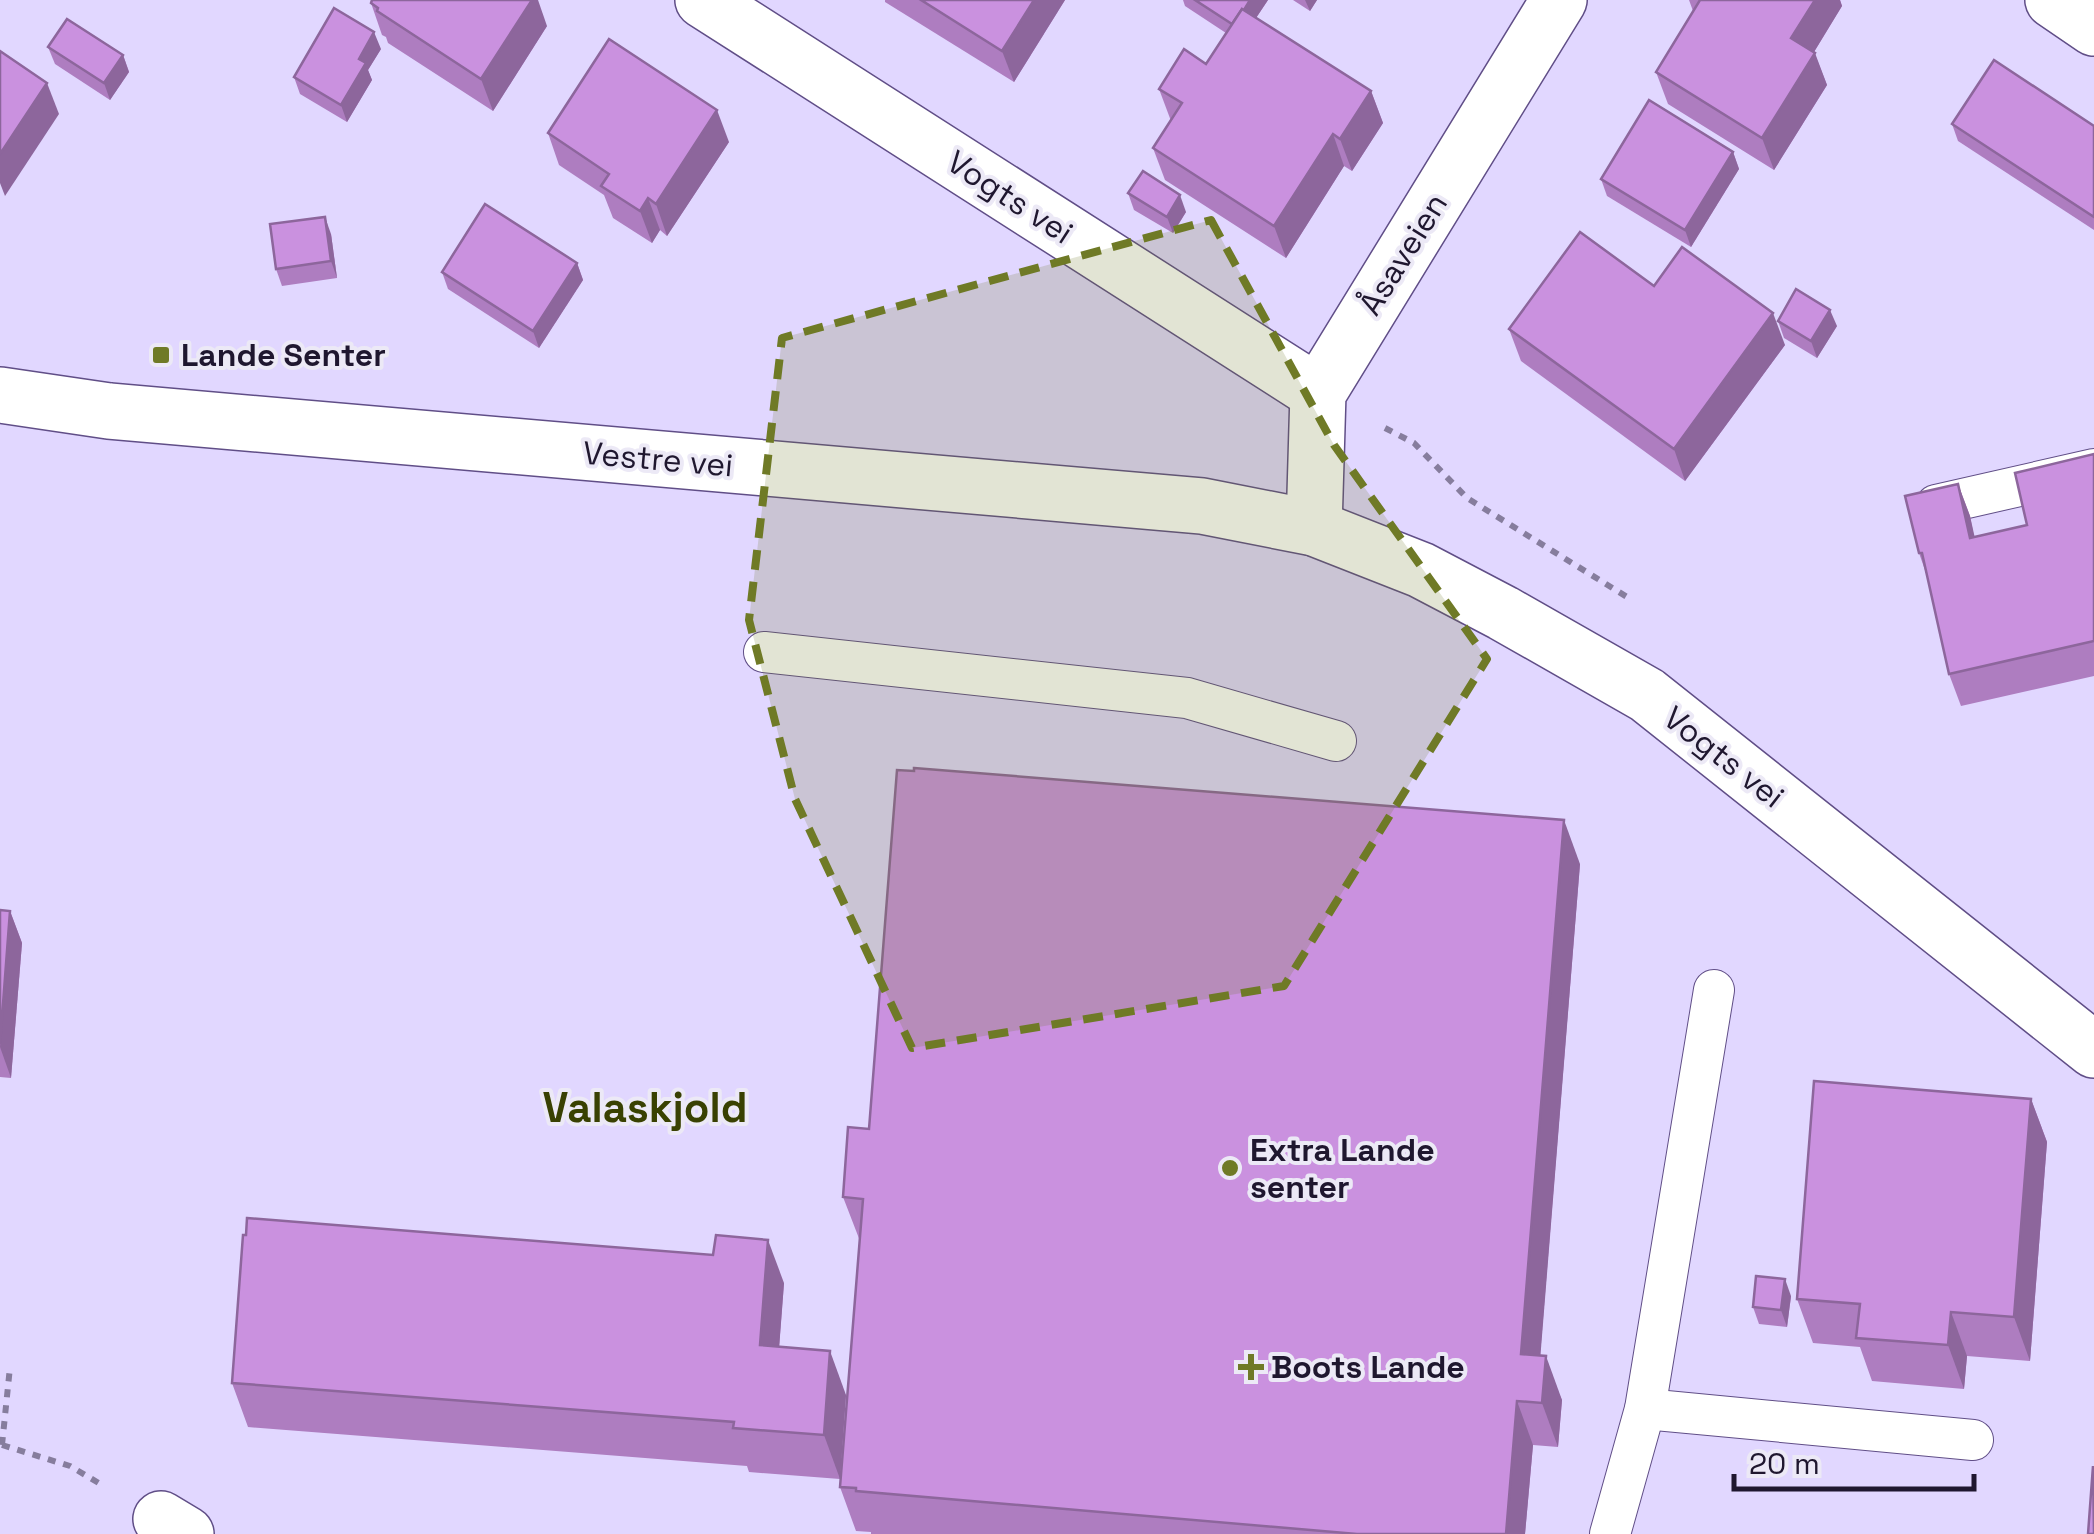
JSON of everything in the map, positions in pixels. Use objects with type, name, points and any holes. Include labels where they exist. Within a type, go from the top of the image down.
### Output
[{"type":"street","name":"Vogts vei","points":[[703,0],[1318,393]]},
{"type":"street","name":"Åsaveien","points":[[1314,528],[1318,393],[1559,0]]},
{"type":"street","points":[[2052,0],[2094,28]]},
{"type":"street","name":"Vestre vei","points":[[0,395],[108,411],[1202,506],[1314,528]]},
{"type":"street","name":"Vogts vei","points":[[1314,528],[1420,570],[1646,695],[2094,1050]]},
{"type":"lane","points":[[1936,505],[2094,469]]},
{"type":"lane","points":[[764,652],[1187,698],[1336,741]]},
{"type":"lane","points":[[1610,1534],[1645,1409],[1714,990]]},
{"type":"lane","points":[[1645,1409],[1973,1440]]},
{"type":"path","points":[[10,1367],[1,1446],[70,1466],[173,1527]]},
{"type":"highlighted area","points":[[1211,220],[1334,445],[1487,659],[1284,986],[912,1048],[795,799],[749,620],[782,338]]},
{"type":"building","points":[[372,0],[532,0],[481,79],[377,11]]},
{"type":"building","points":[[921,0],[1034,0],[1002,51]]},
{"type":"building","points":[[1195,0],[1250,0],[1232,24]]},
{"type":"building","points":[[1700,0],[1815,0],[1791,38],[1815,53],[1762,138],[1656,72]]},
{"type":"building","points":[[334,8],[374,32],[359,59],[366,63],[341,105],[294,77]]},
{"type":"building","points":[[1242,9],[1371,91],[1340,139],[1333,134],[1274,226],[1153,148],[1182,103],[1159,89],[1184,49],[1206,64]]},
{"type":"building","points":[[67,19],[123,55],[104,83],[48,47]]},
{"type":"building","points":[[609,39],[717,110],[656,204],[648,198],[640,211],[601,186],[609,174],[548,133]]},
{"type":"building","points":[[0,51],[47,83],[0,154]]},
{"type":"building","points":[[1994,60],[2094,126],[2094,217],[1952,124]]},
{"type":"building","points":[[1649,100],[1733,152],[1685,230],[1601,179]]},
{"type":"building","points":[[1143,171],[1180,195],[1167,217],[1128,193]]},
{"type":"building","points":[[485,204],[577,263],[533,331],[442,272]]},
{"type":"building","points":[[325,217],[331,261],[276,269],[270,224]]},
{"type":"building","points":[[1580,232],[1654,286],[1682,247],[1773,313],[1674,449],[1509,329]]},
{"type":"building","points":[[1796,289],[1830,310],[1811,341],[1778,321]]},
{"type":"building","points":[[2094,454],[2094,641],[1949,674],[1905,496],[1958,484],[1970,538],[2027,525],[2015,473]]},
{"type":"building","points":[[914,768],[1564,820],[1521,1354],[1546,1356],[1542,1403],[1517,1401],[1506,1534],[1357,1534],[840,1487],[863,1199],[843,1197],[848,1127],[869,1129],[897,770]]},
{"type":"building","points":[[0,910],[10,911],[0,1044]]},
{"type":"building","points":[[1814,1081],[2031,1099],[2014,1317],[1951,1312],[1948,1345],[1856,1338],[1860,1304],[1797,1299]]},
{"type":"building","points":[[247,1218],[713,1255],[716,1235],[768,1240],[760,1345],[830,1351],[824,1435],[733,1428],[734,1422],[232,1383]]},
{"type":"building","points":[[1756,1276],[1785,1279],[1781,1310],[1753,1307]]},
{"type":"building","points":[[2093,1466],[2094,1534],[2088,1534]]},
{"type":"place","name":"Lande Senter","points":[[161,355]]},
{"type":"place","name":"Extra Lande senter","points":[[1230,1168]]},
{"type":"place","name":"Boots Lande","points":[[1251,1367]]},
{"type":"district","name":"Valaskjold","points":[[645,1107]]}]
